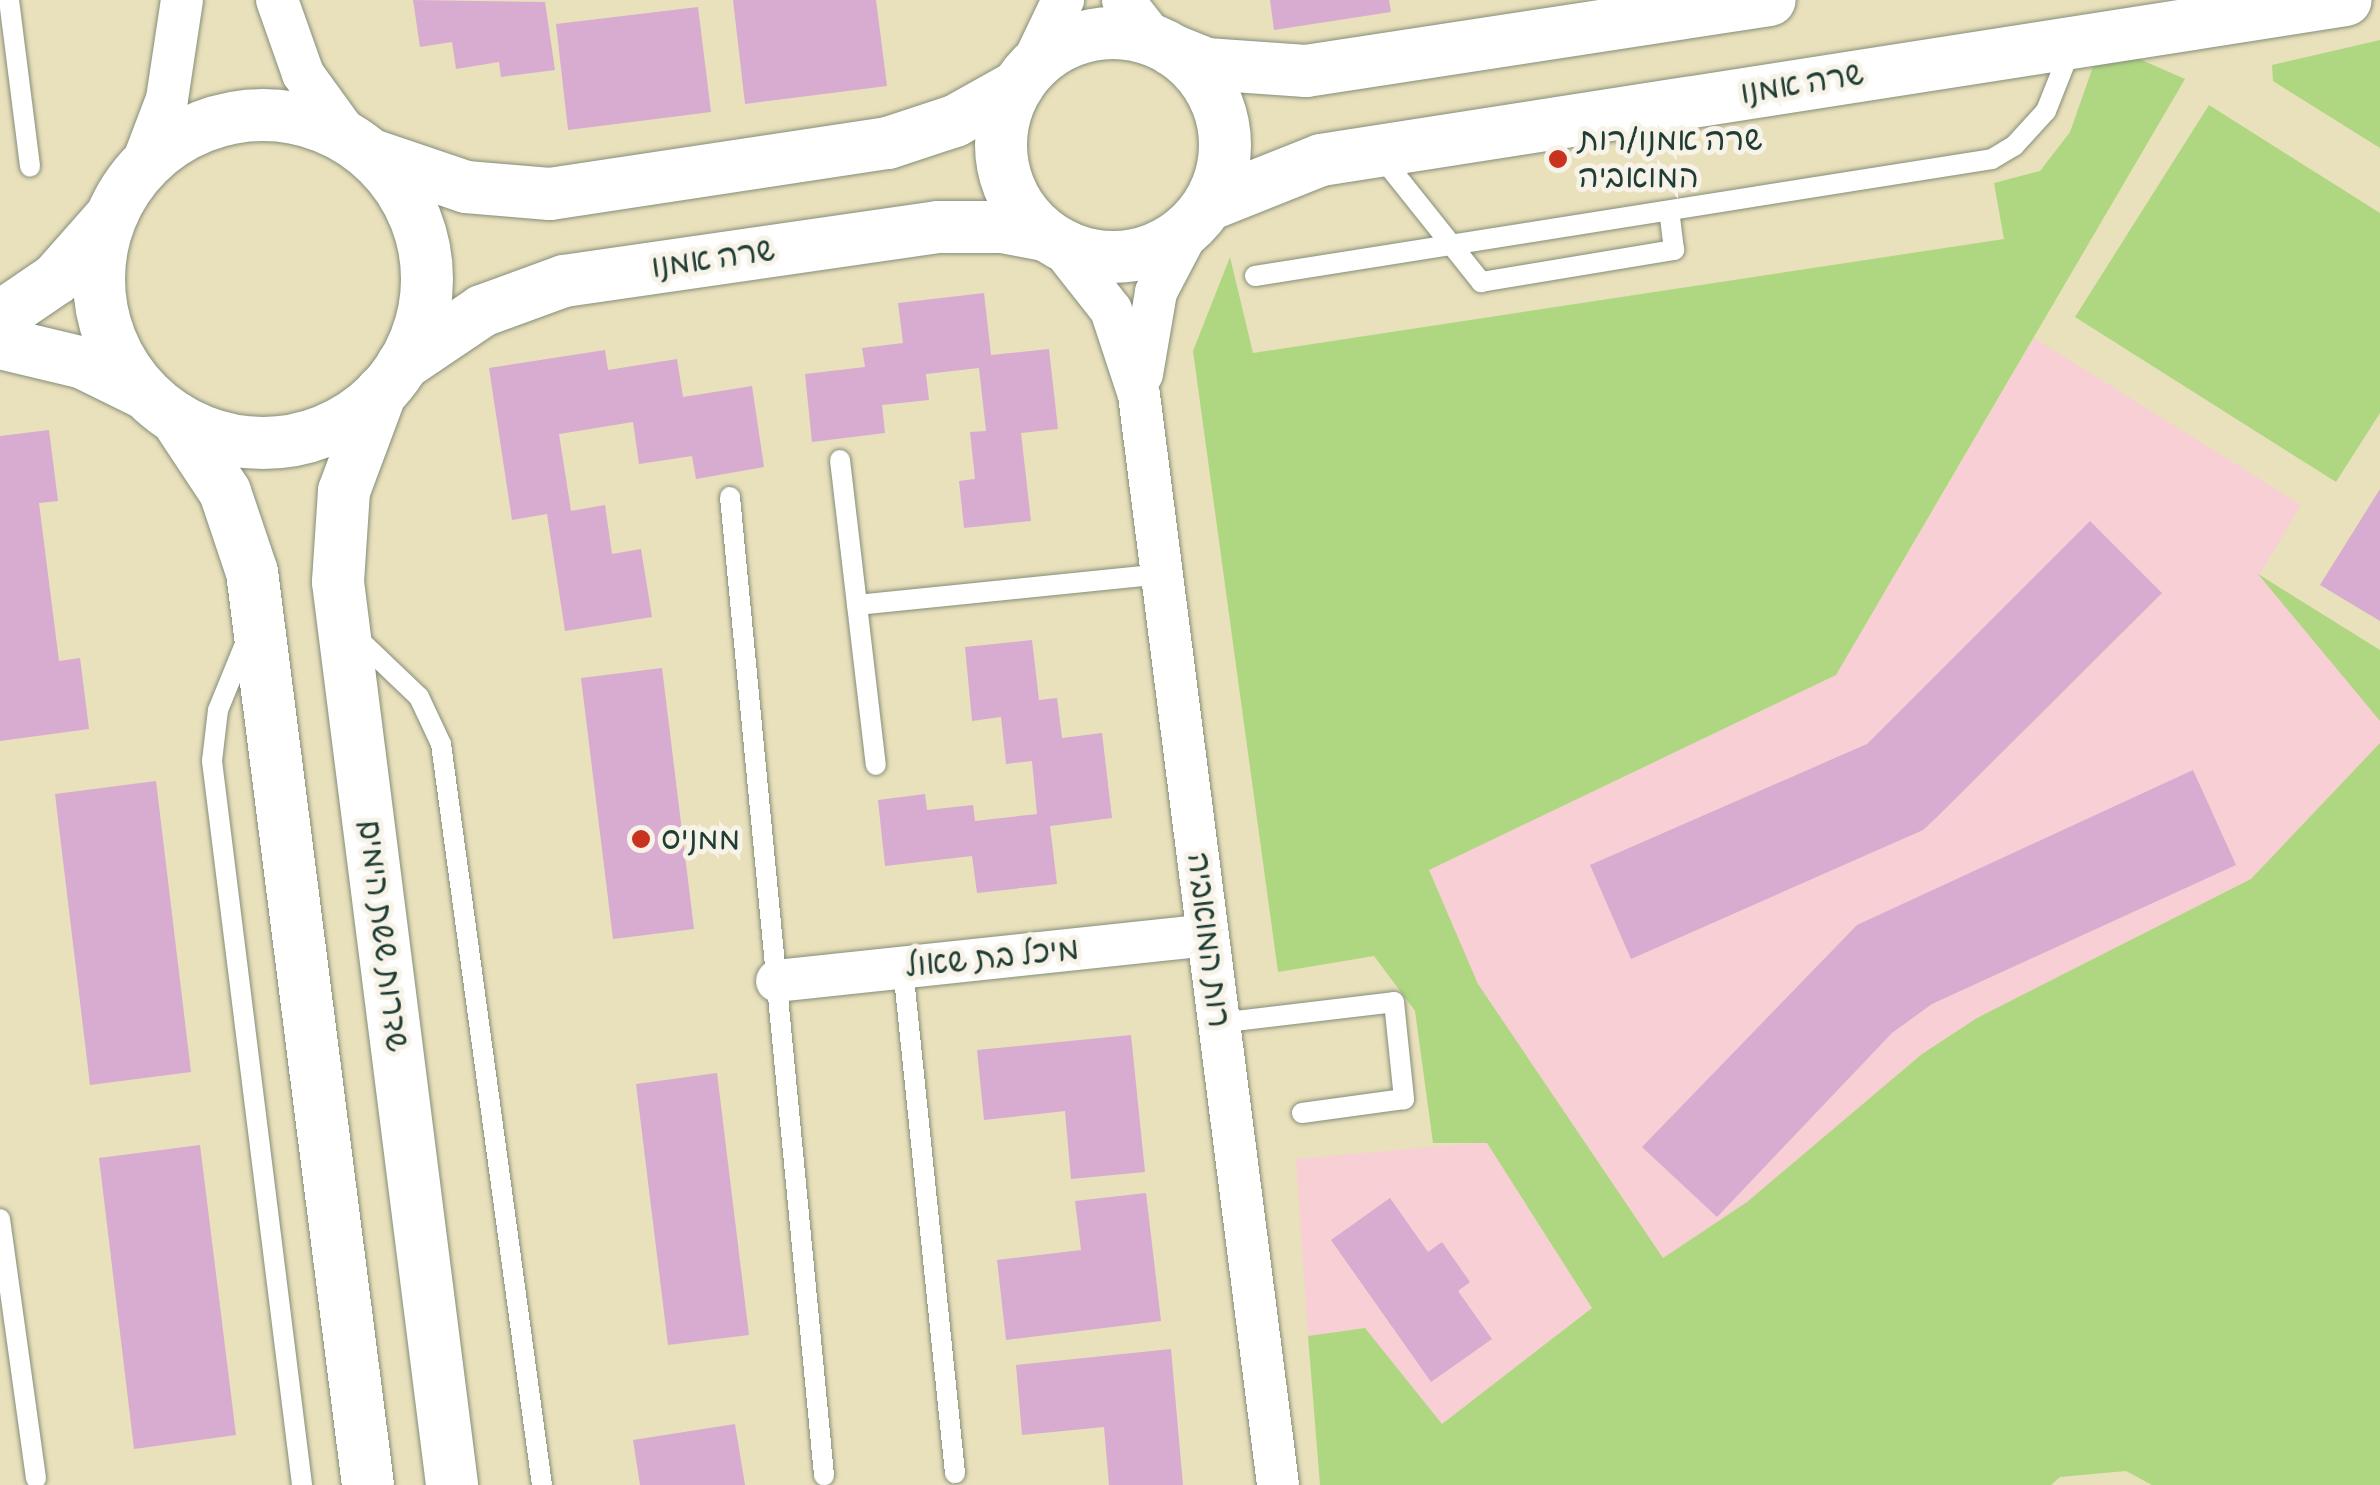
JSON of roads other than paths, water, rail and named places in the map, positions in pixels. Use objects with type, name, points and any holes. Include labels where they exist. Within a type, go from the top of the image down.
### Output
[{"type":"street","points":[[0,317],[56,278],[112,215],[140,170],[167,99],[182,0]]},
{"type":"street","points":[[0,343],[83,363],[224,438],[275,443],[324,431],[392,379],[422,317],[427,266],[404,194],[304,74],[277,0]]},
{"type":"street","points":[[1063,0],[1004,119],[1004,171],[1016,203],[1052,240],[1120,257],[1154,249],[1199,215],[1224,154],[1222,120],[1209,88],[1164,46],[1124,0]]},
{"type":"street","points":[[140,170],[180,137],[251,114],[302,118],[361,147],[466,187],[550,194],[888,143],[955,122],[1023,79],[1056,49],[1088,36],[1122,34],[1206,64],[1306,71],[1770,0]]},
{"type":"street","name":"שרה אמנו","points":[[1199,215],[1292,166],[2346,0]]},
{"type":"street","points":[[112,215],[99,266],[103,316],[122,362],[162,407],[234,511],[258,614],[368,1485]]},
{"type":"street","name":"רות המואביה","points":[[1139,394],[1156,292],[1199,215]]},
{"type":"street","name":"שרה אמנו","points":[[392,379],[482,312],[564,281],[938,228],[1002,227],[1052,240]]},
{"type":"street","name":"רות המואביה","points":[[1052,240],[1112,310],[1139,394],[1278,1485]]},
{"type":"street","name":"שדרות ששת הימים","points":[[392,379],[353,458],[340,510],[343,624],[452,1485]]},
{"type":"street","name":"מיכל בת שאול","points":[[776,981],[1208,935]]},
{"type":"lane","points":[[9,0],[30,168]]},
{"type":"lane","points":[[1255,276],[1992,160],[2014,146],[2046,111],[2073,42]]},
{"type":"lane","points":[[1377,151],[1481,282],[1674,250],[1669,211]]},
{"type":"lane","points":[[840,460],[876,765]]},
{"type":"lane","points":[[730,497],[824,1474]]},
{"type":"lane","points":[[857,605],[1162,574]]},
{"type":"lane","points":[[258,614],[218,710],[212,761],[302,1485]]},
{"type":"lane","points":[[343,624],[420,697],[441,744],[542,1485]]},
{"type":"lane","points":[[904,968],[955,1473]]},
{"type":"lane","points":[[1219,1023],[1394,1002],[1404,1098],[1302,1113]]},
{"type":"lane","points":[[0,1219],[36,1479]]},
{"type":"place","name":"שרה אמנו/רות המואביה","points":[[1558,159]]},
{"type":"place","name":"ממניס","points":[[641,839]]}]
